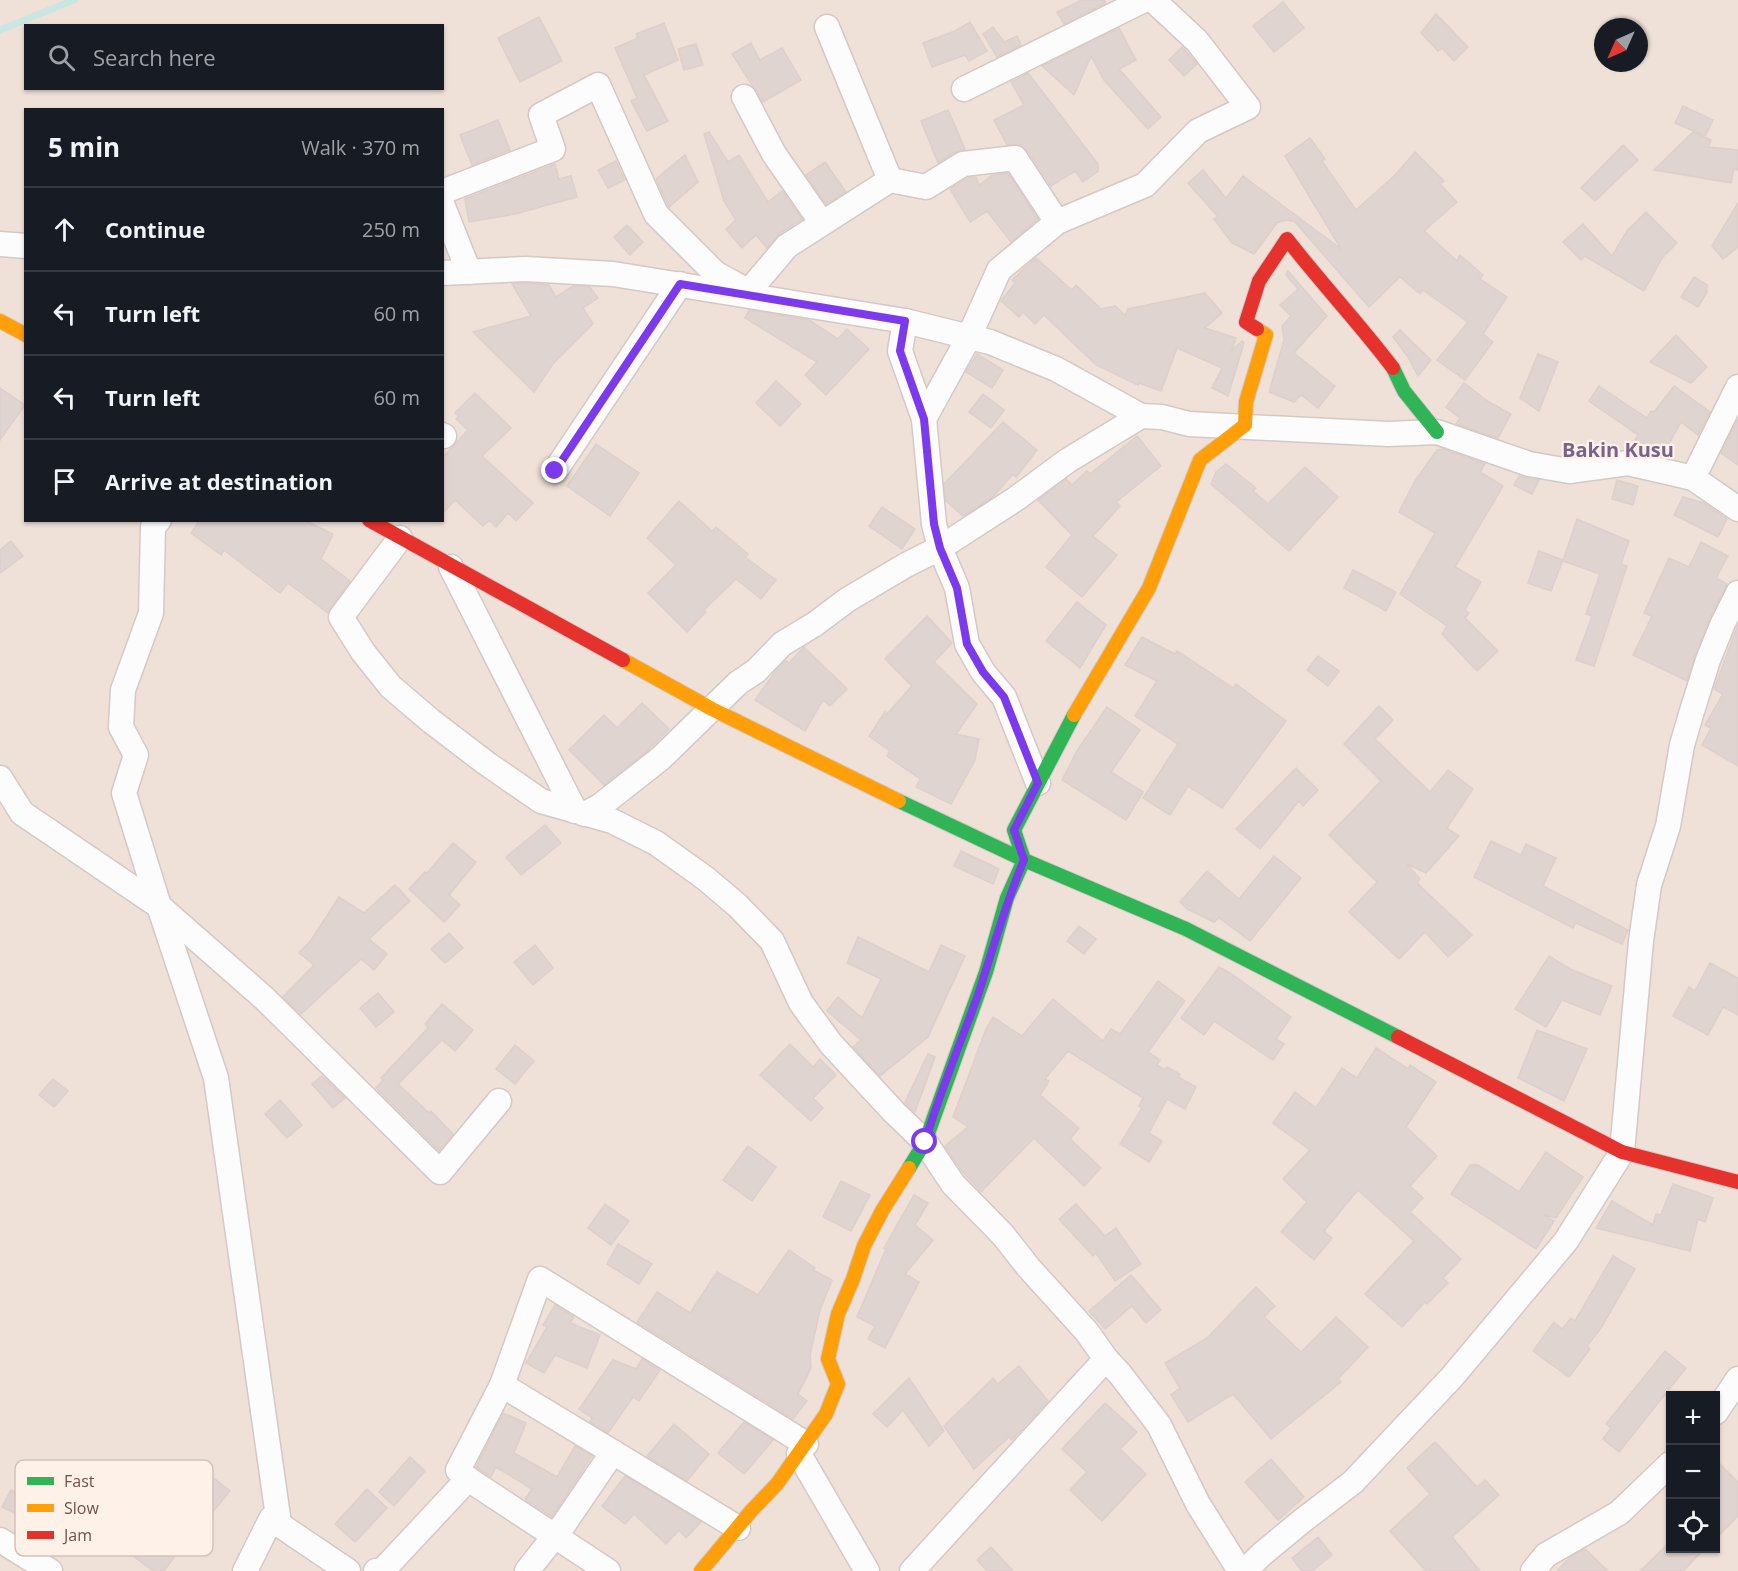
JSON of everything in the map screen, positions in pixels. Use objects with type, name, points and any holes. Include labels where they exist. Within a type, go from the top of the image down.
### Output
[{"type":"street","points":[[964,89],[1144,0]]},
{"type":"street","points":[[924,419],[969,337],[999,270],[1057,222],[1144,185],[1198,132],[1248,107],[1197,41],[1152,0]]},
{"type":"street","points":[[827,27],[890,180]]},
{"type":"street","points":[[444,191],[553,149],[542,115],[598,85],[656,214],[715,273],[754,294]]},
{"type":"street","points":[[744,97],[774,154],[822,223]]},
{"type":"street","points":[[754,294],[787,246],[890,180],[926,187],[963,164],[1015,158],[1057,222]]},
{"type":"street","points":[[444,209],[469,272]]},
{"type":"street","points":[[701,1571],[777,1484],[826,1414],[838,1384],[828,1359],[838,1314],[864,1246],[882,1211],[925,1142],[986,972],[1008,898],[1024,860],[1014,830],[1078,706],[1149,588],[1200,460],[1245,425],[1246,402],[1266,335],[1246,322],[1259,281],[1287,239],[1318,279],[1366,332],[1393,368],[1404,391],[1437,432]]},
{"type":"street","points":[[0,244],[24,246]]},
{"type":"street","points":[[444,273],[526,269],[613,274],[754,294],[905,321],[990,342],[1056,369],[1141,416],[1162,417],[1190,424],[1388,434],[1437,432],[1529,464],[1569,471],[1628,463],[1693,478],[1738,509]]},
{"type":"street","points":[[555,471],[680,284]]},
{"type":"street","points":[[0,321],[24,334]]},
{"type":"street","points":[[905,321],[900,351],[924,419],[934,524],[940,548],[957,588],[967,644],[983,672],[1004,697],[1038,783]]},
{"type":"street","points":[[1693,478],[1738,387]]},
{"type":"street","points":[[580,812],[600,806],[661,758],[738,683],[756,671],[782,644],[815,624],[847,600],[940,548],[1017,498],[1067,461],[1141,416]]},
{"type":"street","points":[[157,522],[153,527],[151,613],[123,690],[121,727],[136,755],[124,793],[216,1078],[279,1524]]},
{"type":"street","points":[[372,522],[712,709],[1024,860],[1186,929],[1622,1152],[1738,1182]]},
{"type":"street","points":[[400,538],[340,617],[363,652],[391,687],[431,721],[541,801],[612,821],[656,843],[705,878],[737,905],[772,941],[801,1003],[831,1044],[892,1111],[925,1142],[953,1184],[1002,1235],[1088,1332],[1106,1359],[1159,1425],[1198,1504],[1240,1571]]},
{"type":"street","points":[[451,567],[580,812]]},
{"type":"street","points":[[1245,1571],[1302,1521],[1353,1482],[1452,1377],[1566,1241],[1622,1152],[1641,940],[1649,885],[1668,826],[1682,745],[1692,711],[1708,660],[1738,593]]},
{"type":"street","points":[[0,778],[22,813],[159,906],[264,998],[440,1172],[499,1101]]},
{"type":"street","points":[[608,1571],[468,1479],[458,1470],[502,1385],[540,1279],[802,1449],[867,1571]]},
{"type":"street","points":[[912,1571],[1106,1359]]},
{"type":"street","points":[[1720,1406],[1738,1378]]},
{"type":"street","points":[[502,1385],[738,1528]]},
{"type":"street","points":[[527,1571],[613,1452]]},
{"type":"street","points":[[1533,1571],[1545,1555],[1619,1513],[1666,1469]]},
{"type":"street","points":[[376,1571],[383,1570],[468,1479]]},
{"type":"street","points":[[245,1571],[271,1519],[348,1571]]},
{"type":"street","points":[[0,1540],[15,1549]]},
{"type":"street","points":[[26,1556],[50,1571]]},
{"type":"shaded area","points":[[0,0],[1738,0],[1738,1571],[0,1571]]},
{"type":"building","points":[[1082,0],[1104,0],[1106,3],[1064,24],[1057,12]]},
{"type":"building","points":[[1283,2],[1304,28],[1274,52],[1253,26]]},
{"type":"building","points":[[1436,14],[1468,47],[1454,61],[1442,48],[1438,51],[1421,33]]},
{"type":"building","points":[[539,17],[562,61],[520,82],[498,38]]},
{"type":"building","points":[[970,22],[987,51],[969,61],[965,55],[932,67],[923,43],[955,31]]},
{"type":"building","points":[[664,23],[678,60],[644,75],[668,121],[647,131],[631,101],[637,98],[615,48],[638,38],[636,34]]},
{"type":"building","points":[[993,27],[1004,42],[1017,36],[1021,45],[997,57],[983,34]]},
{"type":"building","points":[[1119,28],[1136,60],[1119,69],[1161,117],[1148,129],[1104,80],[1091,56],[1074,95],[1042,66]]},
{"type":"building","points":[[751,43],[760,60],[782,48],[801,80],[763,102],[732,54]]},
{"type":"building","points":[[696,44],[703,65],[684,70],[678,49]]},
{"type":"building","points":[[1182,47],[1197,64],[1184,76],[1169,60]]},
{"type":"building","points":[[1028,73],[1098,164],[1098,171],[1083,182],[1075,171],[1051,186],[1027,150],[1020,145],[1007,145],[994,120],[1024,105],[1011,82]]},
{"type":"building","points":[[1683,106],[1713,120],[1705,136],[1675,123]]},
{"type":"building","points":[[948,110],[965,149],[938,163],[921,121]]},
{"type":"building","points":[[498,120],[510,150],[472,165],[460,135]]},
{"type":"building","points":[[709,132],[728,162],[739,155],[768,202],[782,191],[802,219],[779,234],[767,248],[756,235],[742,248],[726,229],[736,220],[724,201],[704,134]]},
{"type":"building","points":[[1693,132],[1711,140],[1708,147],[1738,150],[1738,170],[1734,169],[1731,183],[1654,170]]},
{"type":"building","points":[[1310,138],[1325,159],[1322,161],[1356,210],[1394,176],[1415,152],[1444,181],[1440,184],[1457,202],[1424,231],[1457,261],[1460,255],[1483,275],[1480,279],[1507,297],[1483,334],[1493,342],[1465,380],[1437,360],[1468,322],[1423,290],[1420,294],[1400,277],[1369,307],[1295,222],[1287,220],[1277,223],[1254,254],[1232,243],[1214,219],[1218,217],[1188,183],[1203,170],[1226,198],[1243,176],[1341,249],[1285,156]]},
{"type":"building","points":[[1623,145],[1638,160],[1595,201],[1581,188]]},
{"type":"building","points":[[685,155],[698,182],[669,207],[656,179]]},
{"type":"building","points":[[616,161],[625,180],[608,188],[598,170]]},
{"type":"building","points":[[825,162],[846,192],[826,204],[806,175]]},
{"type":"building","points":[[555,164],[559,179],[571,176],[577,197],[515,214],[469,222],[465,199]]},
{"type":"building","points":[[1008,173],[1038,219],[1011,242],[987,211],[970,222],[950,189],[968,178],[976,177],[979,185],[993,175]]},
{"type":"building","points":[[1738,203],[1738,247],[1723,259],[1712,246]]},
{"type":"building","points":[[1646,212],[1677,243],[1662,258],[1644,291],[1585,256],[1581,260],[1563,242],[1583,224],[1612,256],[1627,231]]},
{"type":"building","points":[[627,225],[643,242],[630,255],[614,237]]},
{"type":"building","points":[[1036,258],[1072,290],[1076,285],[1101,309],[1115,306],[1125,315],[1128,309],[1205,293],[1222,313],[1205,328],[1236,338],[1232,350],[1242,341],[1244,343],[1228,396],[1212,388],[1222,368],[1177,348],[1161,391],[1139,383],[1138,385],[1096,365],[1044,315],[1035,324],[1023,312],[1019,317],[1001,301],[1015,283],[1012,280]]},
{"type":"building","points":[[1288,271],[1327,316],[1294,353],[1335,386],[1318,408],[1301,395],[1294,402],[1269,392],[1284,340],[1282,326],[1291,316],[1280,305],[1298,289],[1286,275]]},
{"type":"building","points":[[1694,277],[1707,285],[1707,292],[1698,307],[1681,297]]},
{"type":"building","points":[[512,284],[549,285],[556,297],[573,286],[590,287],[598,298],[583,308],[593,324],[553,364],[534,392],[473,332],[531,316]]},
{"type":"building","points":[[749,310],[809,320],[838,339],[847,329],[869,349],[826,395],[805,375],[817,362],[745,318]]},
{"type":"building","points":[[1400,330],[1431,360],[1418,376],[1408,357],[1393,337]]},
{"type":"building","points":[[1676,335],[1707,367],[1691,383],[1650,362]]},
{"type":"building","points":[[977,354],[1003,370],[992,388],[966,372]]},
{"type":"building","points":[[1538,354],[1558,362],[1539,411],[1520,398]]},
{"type":"building","points":[[776,381],[801,404],[780,426],[756,403]]},
{"type":"building","points":[[1464,383],[1489,402],[1511,414],[1498,438],[1456,424],[1460,418],[1446,407]]},
{"type":"building","points":[[1599,386],[1647,418],[1674,386],[1710,412],[1698,435],[1681,422],[1663,455],[1635,440],[1638,435],[1589,401]]},
{"type":"building","points":[[0,388],[24,406],[0,440]]},
{"type":"building","points":[[475,393],[511,428],[482,456],[533,503],[516,521],[508,513],[496,527],[489,520],[483,526],[455,500],[444,512],[444,456],[468,430],[456,419],[459,416],[455,413]]},
{"type":"building","points":[[983,394],[1004,410],[991,428],[969,412]]},
{"type":"building","points":[[1738,419],[1738,465],[1721,453]]},
{"type":"building","points":[[1003,422],[1037,450],[1016,477],[1013,474],[992,498],[963,516],[946,501],[944,484]]},
{"type":"building","points":[[1137,436],[1161,466],[1116,502],[1120,506],[1093,536],[1117,555],[1082,597],[1046,567],[1072,535],[1038,500],[1066,479],[1072,485],[1087,471],[1090,474]]},
{"type":"building","points":[[596,444],[639,473],[610,516],[567,486]]},
{"type":"building","points":[[1443,449],[1485,464],[1480,472],[1503,486],[1455,567],[1481,582],[1465,610],[1469,613],[1465,618],[1498,651],[1477,671],[1442,634],[1447,626],[1400,594],[1435,533],[1399,512],[1415,481],[1437,450]]},
{"type":"building","points":[[1226,464],[1256,488],[1253,491],[1268,504],[1305,467],[1338,497],[1289,551],[1211,484],[1216,472]]},
{"type":"building","points":[[1519,476],[1539,480],[1532,494],[1514,485]]},
{"type":"building","points":[[1617,480],[1638,486],[1633,505],[1612,499]]},
{"type":"building","points":[[1683,497],[1704,503],[1727,519],[1718,537],[1674,515]]},
{"type":"building","points":[[679,501],[712,531],[716,527],[748,554],[745,557],[776,580],[761,599],[736,579],[704,610],[706,612],[687,632],[648,593],[676,565],[647,538]]},
{"type":"building","points":[[882,507],[915,529],[902,549],[869,526]]},
{"type":"building","points":[[1577,519],[1629,541],[1621,564],[1627,566],[1594,666],[1576,660],[1592,616],[1586,614],[1600,574],[1563,561]]},
{"type":"building","points":[[199,522],[308,522],[333,534],[321,559],[350,581],[328,613],[288,583],[280,593],[224,550],[221,555],[191,533]]},
{"type":"building","points":[[11,541],[23,556],[0,573],[0,550]]},
{"type":"building","points":[[1701,542],[1728,556],[1716,578],[1727,584],[1710,618],[1687,681],[1633,655],[1652,616],[1644,613],[1669,558],[1689,567]]},
{"type":"building","points":[[1539,551],[1563,560],[1551,591],[1528,583]]},
{"type":"building","points":[[1353,570],[1396,592],[1386,611],[1344,588]]},
{"type":"building","points":[[1077,602],[1106,625],[1080,668],[1046,641]]},
{"type":"building","points":[[927,616],[952,643],[934,662],[977,704],[956,734],[979,739],[975,760],[951,804],[916,787],[920,779],[887,756],[890,751],[869,736],[885,712],[887,714],[912,686],[885,659]]},
{"type":"building","points":[[1738,625],[1738,766],[1702,745],[1711,728],[1705,725],[1723,694],[1714,689]]},
{"type":"building","points":[[1142,637],[1175,654],[1177,651],[1233,688],[1236,684],[1286,721],[1222,808],[1188,786],[1170,815],[1143,798],[1178,744],[1135,716],[1157,681],[1125,665]]},
{"type":"building","points":[[804,647],[847,689],[830,706],[823,700],[805,731],[755,700],[775,672],[786,661],[789,663]]},
{"type":"building","points":[[1318,656],[1339,671],[1328,686],[1307,670]]},
{"type":"building","points":[[642,703],[669,729],[646,752],[604,785],[569,750],[604,715],[617,728]]},
{"type":"building","points":[[1379,706],[1393,720],[1375,739],[1430,792],[1448,770],[1473,789],[1447,828],[1459,836],[1426,873],[1407,864],[1420,879],[1417,883],[1472,935],[1448,957],[1425,932],[1399,959],[1349,912],[1377,882],[1329,835],[1381,781],[1344,744]]},
{"type":"building","points":[[1107,707],[1140,730],[1111,772],[1143,792],[1126,820],[1062,780],[1077,751]]},
{"type":"building","points":[[1296,768],[1318,790],[1303,806],[1299,801],[1260,849],[1236,829]]},
{"type":"building","points":[[545,825],[561,843],[521,875],[506,857]]},
{"type":"building","points":[[1491,841],[1521,855],[1526,844],[1556,858],[1543,886],[1628,930],[1622,944],[1576,923],[1573,928],[1474,877]]},
{"type":"building","points":[[453,843],[476,862],[449,895],[460,905],[444,922],[409,889],[425,872],[427,873]]},
{"type":"building","points":[[961,851],[999,869],[993,884],[954,866]]},
{"type":"building","points":[[1274,856],[1301,878],[1250,941],[1219,918],[1214,922],[1187,909],[1180,902],[1207,871],[1239,899]]},
{"type":"building","points":[[395,885],[410,901],[369,939],[387,954],[374,970],[361,959],[301,1014],[283,997],[314,965],[299,953],[311,940],[339,897],[364,913]]},
{"type":"building","points":[[1079,926],[1096,939],[1084,954],[1067,941]]},
{"type":"building","points":[[449,933],[463,948],[445,963],[431,949]]},
{"type":"building","points":[[858,937],[929,972],[941,945],[965,956],[928,1037],[880,1076],[853,1047],[861,1040],[827,1011],[838,997],[862,1018],[881,979],[847,963]]},
{"type":"building","points":[[535,945],[553,968],[533,985],[514,962]]},
{"type":"building","points":[[1549,956],[1570,969],[1612,986],[1600,1015],[1562,1000],[1546,1027],[1515,1009]]},
{"type":"building","points":[[1710,963],[1738,978],[1738,1015],[1723,1007],[1708,1035],[1673,1016],[1689,987],[1695,991]]},
{"type":"building","points":[[1219,967],[1291,1017],[1276,1039],[1284,1044],[1273,1060],[1214,1021],[1204,1035],[1181,1018]]},
{"type":"building","points":[[1158,981],[1185,1001],[1148,1052],[1160,1060],[1157,1065],[1180,1074],[1178,1077],[1196,1087],[1185,1109],[1167,1099],[1149,1133],[1162,1141],[1149,1162],[1120,1144],[1142,1108],[1139,1106],[1143,1098],[1068,1051],[1045,1079],[1049,1081],[1040,1095],[1079,1128],[1070,1139],[1101,1168],[1084,1186],[1034,1138],[981,1192],[961,1170],[945,1146],[968,1127],[953,1117],[986,1029],[993,1017],[1022,1036],[1053,999],[1103,1041],[1111,1029],[1120,1034]]},
{"type":"building","points":[[378,993],[394,1012],[376,1027],[360,1008]]},
{"type":"building","points":[[442,1004],[473,1030],[455,1051],[442,1040],[398,1084],[429,1113],[431,1111],[453,1134],[439,1151],[376,1088],[383,1080],[381,1078],[428,1028],[425,1024]]},
{"type":"building","points":[[1537,1030],[1587,1049],[1564,1101],[1518,1078]]},
{"type":"building","points":[[790,1044],[813,1067],[820,1059],[836,1075],[813,1098],[823,1108],[811,1121],[760,1075]]},
{"type":"building","points":[[515,1045],[534,1061],[515,1084],[496,1069]]},
{"type":"building","points":[[1376,1048],[1408,1069],[1410,1065],[1436,1082],[1406,1127],[1437,1156],[1410,1186],[1423,1198],[1410,1212],[1461,1259],[1443,1278],[1448,1283],[1427,1304],[1425,1302],[1402,1327],[1365,1294],[1414,1241],[1358,1190],[1324,1231],[1332,1238],[1314,1260],[1281,1232],[1307,1202],[1283,1179],[1310,1150],[1273,1123],[1295,1092],[1316,1108],[1342,1068],[1357,1078]]},
{"type":"building","points":[[928,1054],[935,1057],[915,1112],[905,1102]]},
{"type":"building","points":[[322,1076],[345,1098],[333,1108],[312,1084]]},
{"type":"building","points":[[53,1079],[68,1091],[54,1107],[39,1095]]},
{"type":"building","points":[[280,1100],[302,1125],[287,1138],[265,1114]]},
{"type":"building","points":[[748,1146],[776,1167],[752,1201],[723,1180]]},
{"type":"building","points":[[1546,1152],[1583,1177],[1556,1218],[1544,1215],[1554,1221],[1536,1249],[1451,1194],[1470,1165],[1478,1165],[1519,1192]]},
{"type":"building","points":[[841,1181],[870,1195],[851,1231],[823,1217]]},
{"type":"building","points":[[1673,1184],[1713,1198],[1705,1222],[1698,1219],[1690,1251],[1596,1228],[1612,1201],[1653,1225],[1656,1214],[1661,1215]]},
{"type":"building","points":[[914,1195],[928,1203],[915,1225],[933,1240],[905,1274],[919,1282],[885,1348],[868,1339],[875,1326],[857,1317],[886,1249],[884,1248]]},
{"type":"building","points":[[605,1204],[629,1221],[611,1245],[588,1228]]},
{"type":"building","points":[[1076,1204],[1105,1236],[1116,1228],[1141,1264],[1115,1281],[1096,1253],[1093,1256],[1059,1219]]},
{"type":"building","points":[[618,1244],[652,1264],[639,1284],[607,1264]]},
{"type":"building","points":[[789,1250],[815,1268],[813,1270],[832,1280],[820,1310],[810,1355],[811,1368],[798,1394],[807,1401],[793,1419],[637,1322],[657,1292],[690,1313],[717,1272],[758,1295]]},
{"type":"building","points":[[1613,1256],[1635,1269],[1601,1328],[1587,1346],[1590,1349],[1569,1377],[1533,1351],[1554,1322],[1562,1329],[1571,1318],[1575,1321]]},
{"type":"building","points":[[1131,1275],[1161,1310],[1146,1323],[1132,1306],[1105,1329],[1089,1311]]},
{"type":"building","points":[[1256,1287],[1275,1306],[1264,1317],[1301,1352],[1336,1317],[1368,1347],[1338,1379],[1341,1382],[1271,1439],[1233,1394],[1188,1422],[1171,1395],[1180,1388],[1165,1363],[1207,1338]]},
{"type":"building","points":[[555,1305],[574,1317],[570,1323],[600,1335],[587,1368],[555,1355],[544,1373],[526,1363],[547,1327],[543,1325]]},
{"type":"building","points":[[1665,1351],[1686,1368],[1619,1452],[1603,1439],[1611,1428],[1606,1424]]},
{"type":"building","points":[[642,1359],[660,1370],[639,1401],[633,1397],[608,1433],[590,1422],[592,1418],[579,1409],[613,1360],[636,1369]]},
{"type":"building","points":[[1019,1366],[1048,1401],[1012,1440],[1009,1437],[974,1469],[944,1426],[993,1378],[998,1384]]},
{"type":"building","points":[[909,1378],[944,1431],[929,1446],[903,1410],[887,1427],[873,1414]]},
{"type":"building","points":[[1105,1403],[1137,1432],[1120,1449],[1146,1474],[1102,1521],[1070,1490],[1087,1472],[1062,1449]]},
{"type":"building","points":[[503,1413],[526,1423],[514,1453],[557,1477],[575,1446],[592,1456],[552,1517],[525,1499],[532,1489],[496,1467],[491,1477],[476,1467]]},
{"type":"building","points":[[744,1422],[773,1440],[744,1474],[718,1453]]},
{"type":"building","points":[[674,1424],[709,1454],[687,1481],[647,1456]]},
{"type":"building","points":[[1435,1442],[1477,1487],[1485,1480],[1499,1495],[1452,1537],[1480,1571],[1426,1571],[1390,1531],[1430,1494],[1407,1468]]},
{"type":"building","points":[[410,1457],[425,1471],[394,1506],[379,1492]]},
{"type":"building","points":[[1271,1459],[1304,1497],[1278,1520],[1245,1482]]},
{"type":"building","points":[[1720,1464],[1738,1482],[1738,1516],[1720,1534]]},
{"type":"building","points":[[625,1476],[701,1522],[686,1538],[679,1530],[666,1544],[634,1514],[625,1524],[602,1506]]},
{"type":"building","points":[[213,1477],[230,1491],[213,1512]]},
{"type":"building","points":[[367,1489],[387,1508],[355,1542],[335,1524]]},
{"type":"building","points":[[11,1490],[15,1492],[15,1514],[2,1507]]},
{"type":"building","points":[[1318,1537],[1332,1555],[1312,1571],[1302,1571],[1292,1558]]},
{"type":"building","points":[[1666,1546],[1666,1553],[1700,1553],[1683,1571],[1640,1571]]},
{"type":"building","points":[[991,1547],[1013,1571],[987,1571],[977,1560]]},
{"type":"building","points":[[1585,1549],[1608,1571],[1557,1571],[1570,1557]]},
{"type":"building","points":[[133,1556],[175,1556],[164,1571],[153,1571]]},
{"type":"waterway","points":[[0,30],[74,0]]},
{"type":"traffic: fast","points":[[1393,368],[1404,391],[1437,432]]},
{"type":"traffic: fast","points":[[909,1168],[925,1142],[986,972],[1007,898],[1024,860],[1014,830],[1074,715]]},
{"type":"traffic: fast","points":[[899,801],[1024,860],[1186,929],[1398,1037]]},
{"type":"traffic: slow","points":[[0,321],[24,334]]},
{"type":"traffic: slow","points":[[1074,715],[1149,588],[1200,460],[1245,425],[1246,402],[1266,335],[1257,329]]},
{"type":"traffic: slow","points":[[623,660],[712,709],[899,801]]},
{"type":"traffic: slow","points":[[701,1571],[777,1484],[826,1414],[838,1384],[828,1359],[838,1314],[864,1246],[882,1211],[909,1168]]},
{"type":"traffic: jam","points":[[1257,329],[1246,322],[1259,281],[1287,239],[1393,368]]},
{"type":"traffic: jam","points":[[373,522],[623,660]]},
{"type":"traffic: jam","points":[[1398,1037],[1622,1152],[1738,1182]]},
{"type":"district","name":"Bakin Kusu","points":[[1618,450]]},
{"type":"route","points":[[555,471],[680,284],[905,321],[900,351],[924,419],[934,524],[940,548],[957,588],[967,644],[983,672],[1004,697],[1038,783],[1014,830],[1024,860],[1008,898],[986,972],[925,1142]]}]
